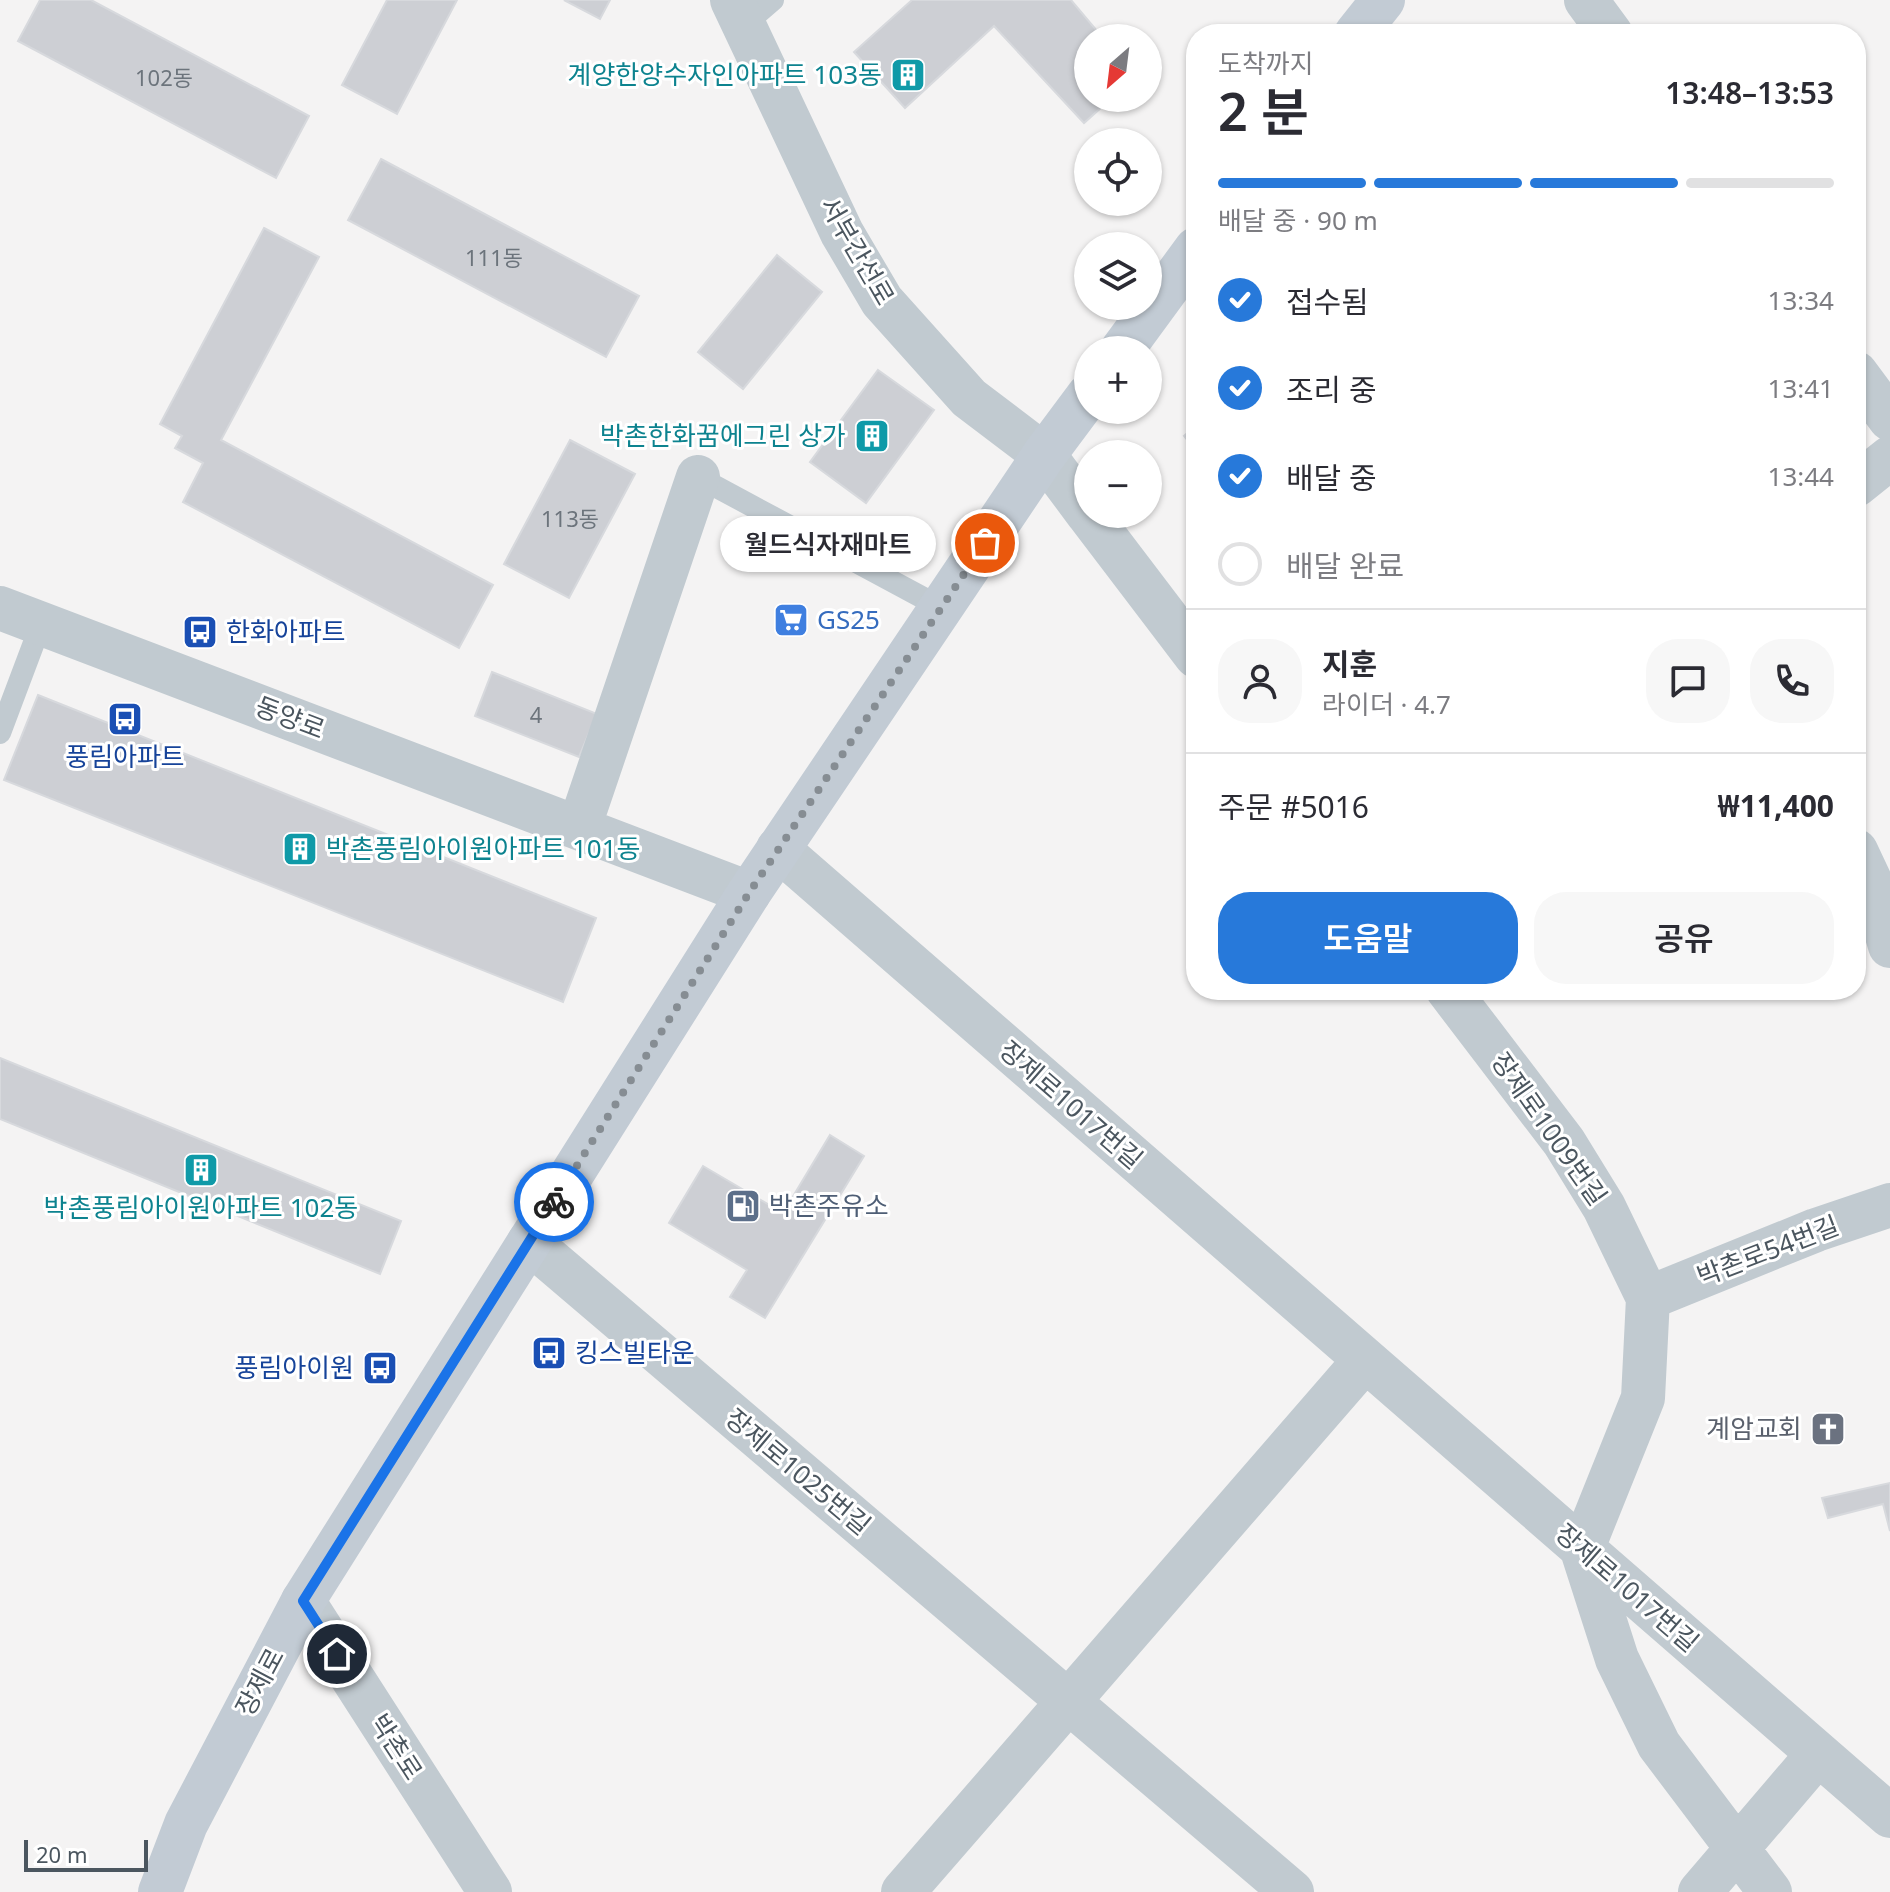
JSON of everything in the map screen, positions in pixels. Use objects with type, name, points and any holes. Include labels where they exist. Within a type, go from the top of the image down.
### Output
[{"type":"main road","points":[[1364,24],[1383,0]]},
{"type":"main road","points":[[1132,336],[1186,263]]},
{"type":"main road","name":"장제로","points":[[160,1892],[186,1824],[303,1601],[749,893],[1074,415]]},
{"type":"street","points":[[1586,0],[1604,24]]},
{"type":"street","name":"서부간선로","points":[[750,8],[842,233],[882,301],[969,398],[1044,455]]},
{"type":"street","points":[[1866,387],[1890,419]]},
{"type":"street","points":[[1044,455],[1074,495]]},
{"type":"street","points":[[1866,477],[1890,458]]},
{"type":"street","points":[[579,828],[698,477]]},
{"type":"street","points":[[1099,528],[1186,643]]},
{"type":"street","name":"동양로","points":[[0,608],[749,893]]},
{"type":"street","name":"장제로1017번길","points":[[778,849],[1890,1816]]},
{"type":"street","points":[[1873,877],[1890,946]]},
{"type":"street","name":"장제로1009번길","points":[[1456,1000],[1564,1142],[1604,1207],[1648,1298],[1643,1398],[1582,1550]]},
{"type":"street","name":"박촌로54번길","points":[[1648,1298],[1816,1230],[1890,1205]]},
{"type":"street","name":"장제로1025번길","points":[[529,1242],[1292,1892]]},
{"type":"street","points":[[903,1892],[1365,1360]]},
{"type":"street","points":[[1582,1550],[1617,1659],[1659,1745],[1770,1892]]},
{"type":"street","name":"박촌로","points":[[303,1601],[490,1892]]},
{"type":"street","points":[[1700,1892],[1818,1754]]},
{"type":"lane","points":[[698,477],[942,608]]},
{"type":"lane","points":[[0,733],[41,624]]},
{"type":"building","points":[[40,0],[91,0],[309,116],[276,178],[18,41]]},
{"type":"building","points":[[387,0],[457,0],[397,114],[342,85]]},
{"type":"building","points":[[564,0],[610,0],[600,19]]},
{"type":"building","name":"계양한양수자인아파트 103동","points":[[912,0],[1071,0],[1091,24],[1074,24],[1074,112],[1096,112],[1084,123],[994,26],[905,108],[854,52]]},
{"type":"building","points":[[381,159],[639,296],[606,357],[348,220]]},
{"type":"building","points":[[264,228],[319,257],[221,440],[493,585],[459,648],[183,502],[203,463],[175,448],[182,436],[160,424]]},
{"type":"building","points":[[777,255],[822,292],[743,389],[698,352]]},
{"type":"building","name":"박촌한화꿈에그린 상가","points":[[878,370],[934,410],[866,503],[810,462]]},
{"type":"building","points":[[570,440],[635,474],[569,598],[504,564]]},
{"type":"building","points":[[492,672],[597,714],[579,757],[475,716]]},
{"type":"building","name":"박촌풍림아이원아파트 101동","points":[[38,695],[596,918],[563,1002],[4,780]]},
{"type":"building","name":"박촌풍림아이원아파트 102동","points":[[0,1058],[401,1221],[380,1274],[0,1119]]},
{"type":"building","points":[[830,1135],[864,1156],[765,1318],[730,1297],[747,1270],[669,1223],[703,1166],[783,1213]]},
{"type":"building","points":[[1890,1483],[1890,1531],[1883,1504],[1828,1518],[1822,1498]]},
{"type":"way so far","points":[[554,1202],[749,893],[985,543]]},
{"type":"place","name":"계양한양수자인아파트 103동","points":[[908,75]]},
{"type":"place","name":"박촌한화꿈에그린 상가","points":[[872,436]]},
{"type":"place","name":"월드식자재마트","points":[[985,543]]},
{"type":"place","name":"GS25","points":[[791,620]]},
{"type":"place","name":"한화아파트","points":[[200,632]]},
{"type":"place","name":"풍림아파트","points":[[125,719]]},
{"type":"place","name":"박촌풍림아이원아파트 101동","points":[[300,849]]},
{"type":"place","name":"박촌풍림아이원아파트 102동","points":[[201,1170]]},
{"type":"place","name":"박촌주유소","points":[[743,1206]]},
{"type":"place","name":"킹스빌타운","points":[[549,1353]]},
{"type":"place","name":"풍림아이원","points":[[380,1368]]},
{"type":"place","name":"계암교회","points":[[1828,1429]]},
{"type":"route","points":[[337,1654],[303,1601],[554,1202]]}]
